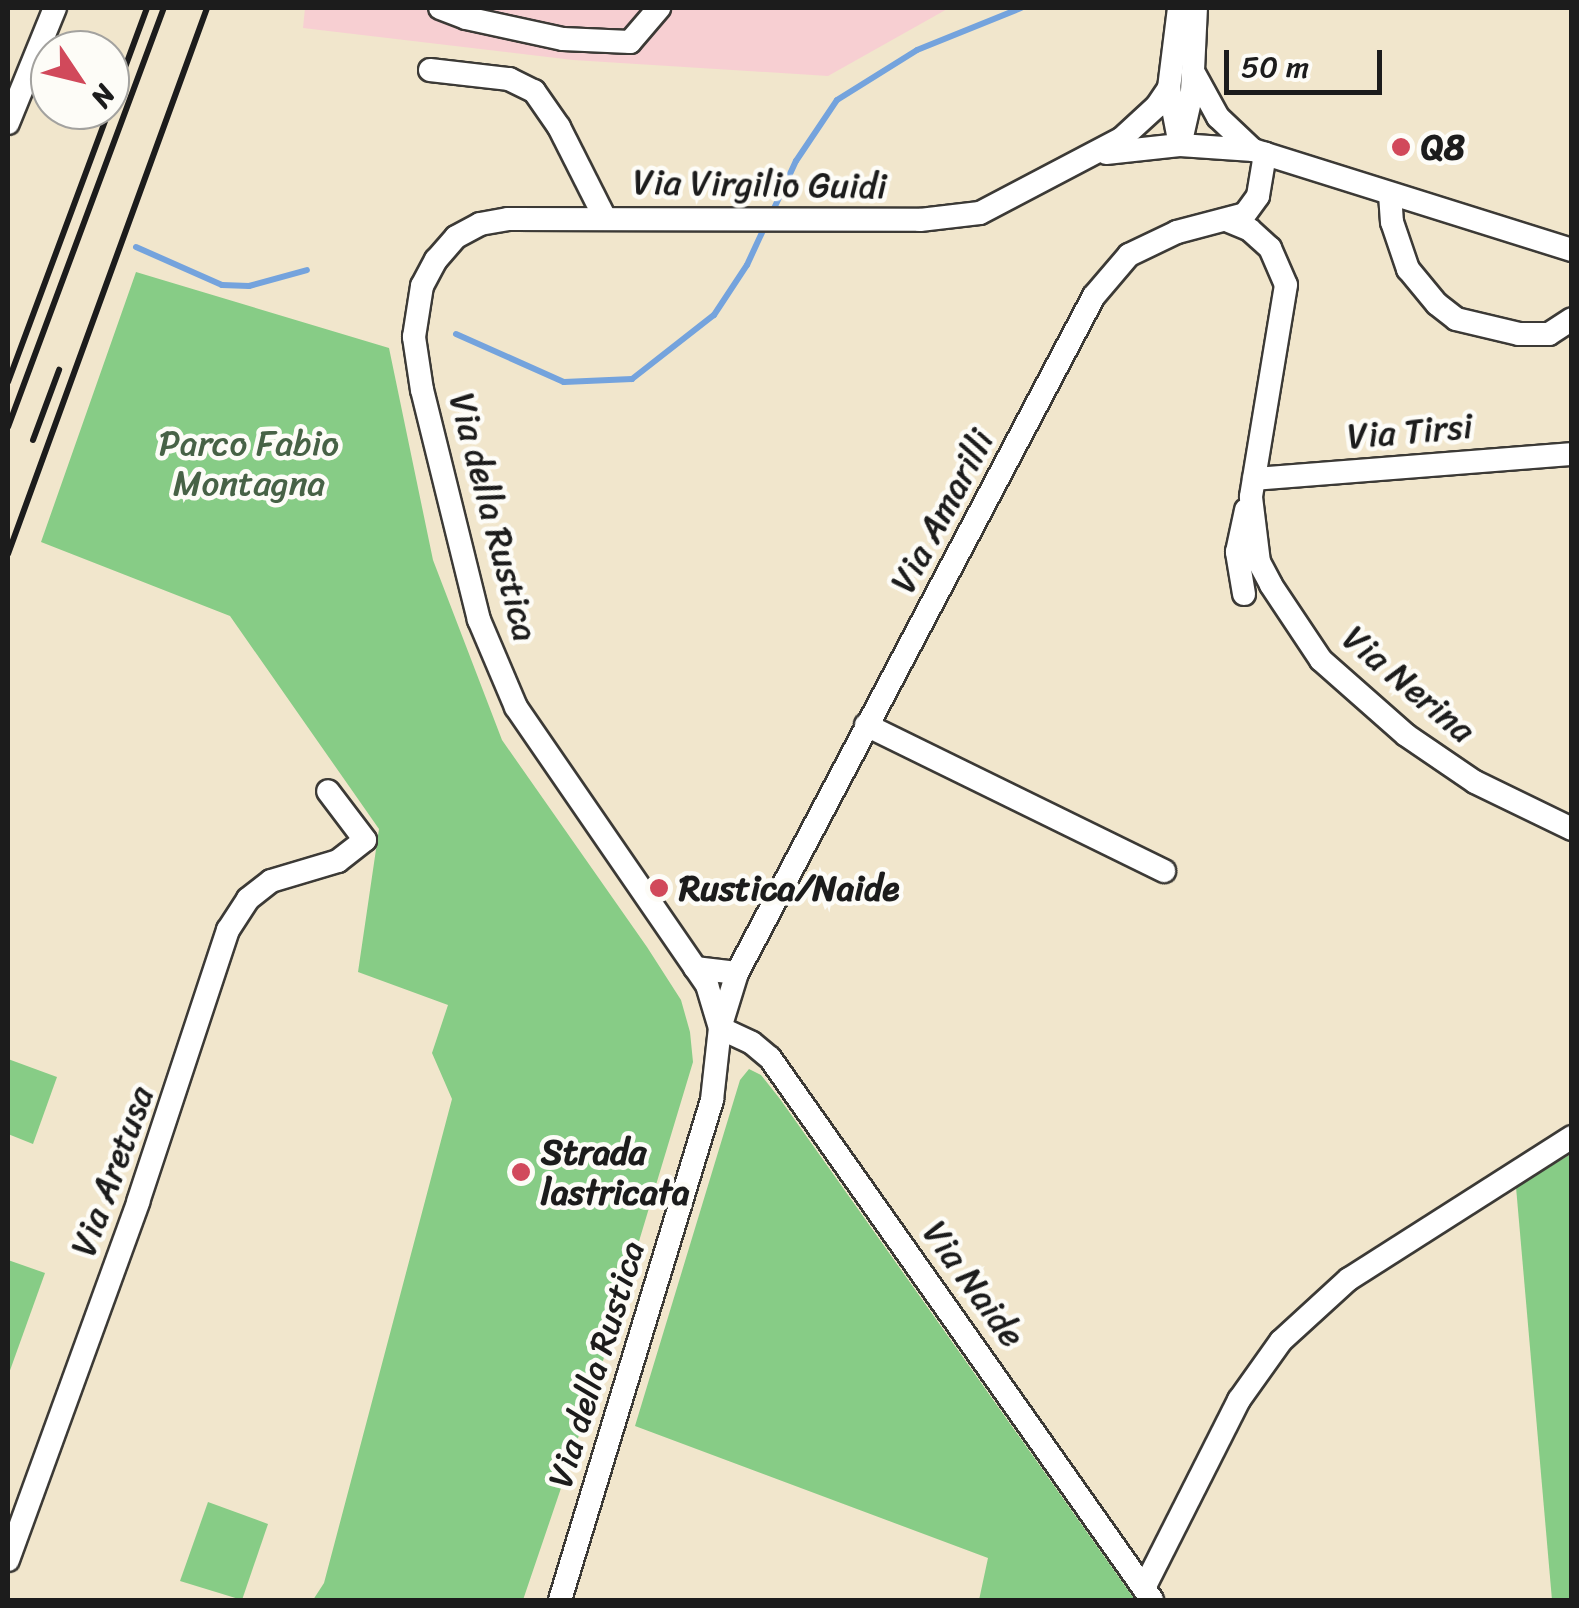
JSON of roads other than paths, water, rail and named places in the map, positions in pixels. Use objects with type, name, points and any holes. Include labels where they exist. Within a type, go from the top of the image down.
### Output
[{"type":"street","points":[[8,123],[55,8]]},
{"type":"street","points":[[440,8],[466,18],[563,39],[630,42],[659,8]]},
{"type":"street","points":[[1180,8],[1169,88],[1180,144]]},
{"type":"street","points":[[1180,144],[1194,74],[1196,8]]},
{"type":"street","points":[[430,70],[510,79],[534,91],[559,128],[604,218]]},
{"type":"street","points":[[1194,74],[1218,117],[1259,152],[1572,250]]},
{"type":"street","name":"Via Virgilio Guidi","points":[[431,268],[456,237],[480,224],[508,219],[932,220],[980,214],[1093,156],[1141,122],[1169,88]]},
{"type":"street","name":"Via Virgilio Guidi","points":[[1093,156],[1180,144],[1259,152]]},
{"type":"street","points":[[1258,196],[1259,152]]},
{"type":"street","points":[[1390,194],[1392,222],[1408,268],[1428,294],[1456,319],[1519,334],[1549,334],[1572,319]]},
{"type":"street","name":"Via Amarilli","points":[[720,1028],[737,973],[1103,283],[1129,255],[1177,232],[1245,214],[1258,196]]},
{"type":"street","name":"Via Nerina","points":[[1258,196],[1258,221],[1286,284],[1252,488],[1260,562],[1292,622],[1321,660],[1406,735],[1474,782],[1572,829]]},
{"type":"street","points":[[1229,221],[1250,230],[1270,248]]},
{"type":"street","name":"Via della Rustica","points":[[431,268],[417,308],[416,348],[450,510],[479,620],[516,707],[695,968],[712,996],[720,1028],[712,1100],[560,1600]]},
{"type":"street","name":"Via Tirsi","points":[[1252,488],[1572,454]]},
{"type":"street","points":[[1244,594],[1237,552],[1252,488]]},
{"type":"street","points":[[866,725],[1164,870]]},
{"type":"street","name":"Via Aretusa","points":[[8,1560],[144,1185],[228,930],[248,899],[271,881],[338,861],[365,840],[328,791]]},
{"type":"street","points":[[695,968],[737,973]]},
{"type":"street","name":"Via Naide","points":[[720,1028],[752,1043],[770,1058],[1148,1594]]},
{"type":"street","points":[[1148,1594],[1239,1400],[1289,1332],[1348,1279],[1572,1137]]},
{"type":"waterway","points":[[771,215],[796,161],[837,100],[917,50],[1021,8]]},
{"type":"waterway","points":[[456,334],[564,382],[632,379],[714,315],[747,265],[765,226]]},
{"type":"waterway","points":[[136,247],[222,285],[249,286],[307,270]]},
{"type":"railway","points":[[130,54],[147,8]]},
{"type":"railway","points":[[8,427],[164,8]]},
{"type":"railway","points":[[8,554],[207,8]]},
{"type":"railway","points":[[8,382],[102,130]]},
{"type":"railway","points":[[33,440],[59,370]]},
{"type":"place","name":"Q8","points":[[1401,147]]},
{"type":"place","name":"Rustica/Naide","points":[[659,888]]},
{"type":"place","name":"Strada lastricata","points":[[521,1172]]},
{"type":"park label","name":"Parco Fabio Montagna","points":[[249,463]]}]
